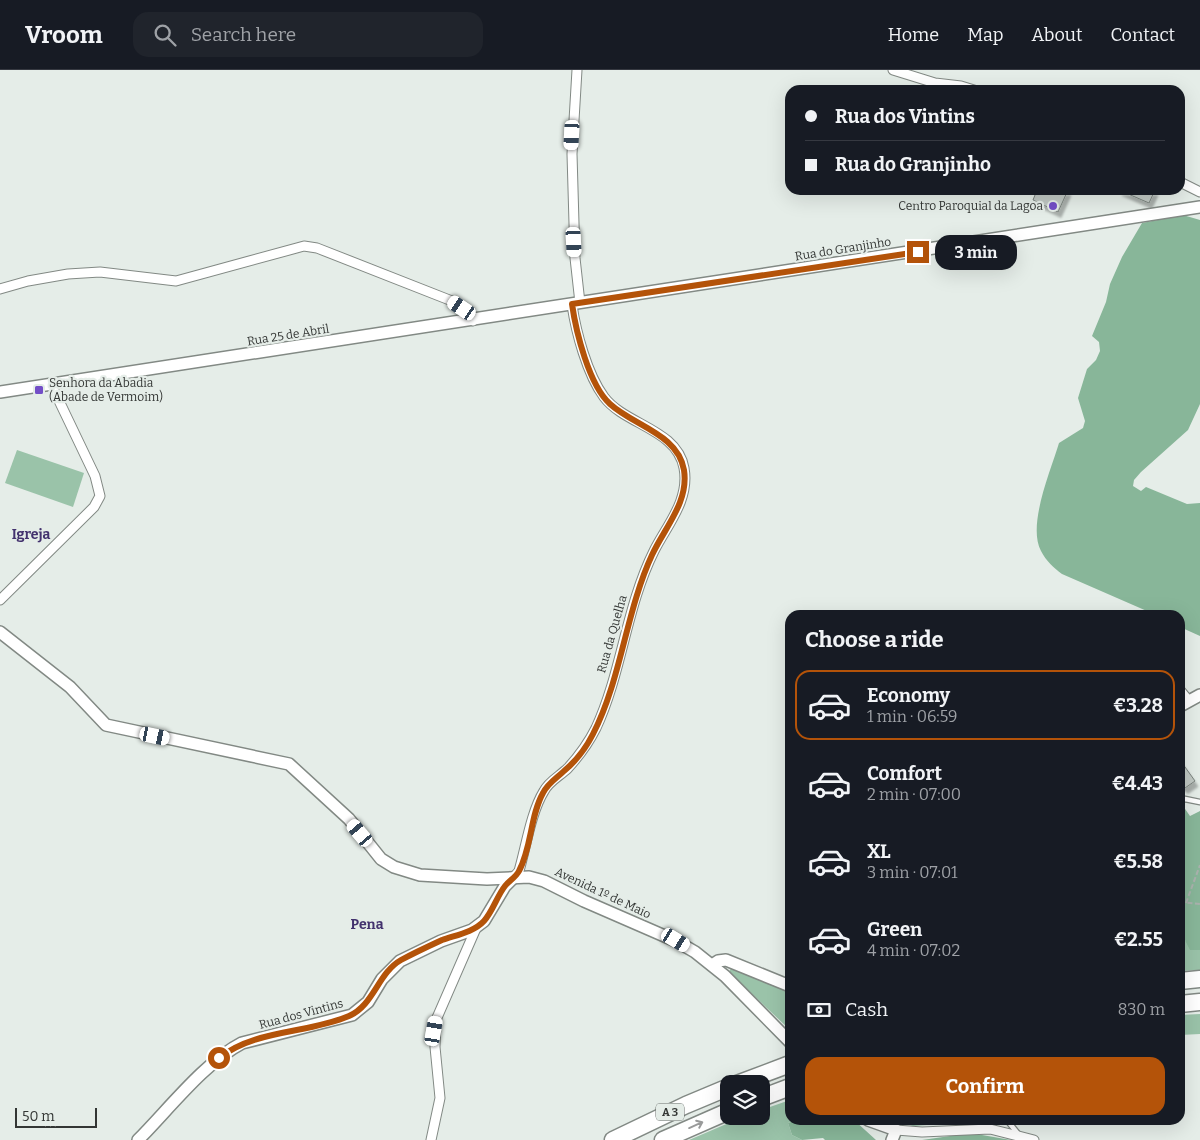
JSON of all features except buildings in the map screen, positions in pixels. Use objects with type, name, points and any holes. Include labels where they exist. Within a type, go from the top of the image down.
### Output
[{"type":"highway","points":[[1185,981],[1200,980]]},
{"type":"highway","points":[[1185,1004],[1200,1002]]},
{"type":"highway","points":[[761,1075],[785,1066]]},
{"type":"highway","points":[[770,1095],[785,1090]]},
{"type":"highway","name":"A 3","points":[[612,1140],[720,1091]]},
{"type":"highway","name":"A 3","points":[[663,1140],[720,1115]]},
{"type":"street","name":"Rua da Quelha","points":[[513,878],[519,871],[544,791],[576,760],[596,726],[640,582],[653,552],[678,509],[684,485],[684,466],[672,446],[618,410],[604,397],[581,342],[576,304],[572,154],[577,70]]},
{"type":"street","points":[[893,70],[935,83],[952,85]]},
{"type":"street","points":[[1185,184],[1200,192]]},
{"type":"street","name":"Rua do Granjinho","points":[[576,304],[1200,207]]},
{"type":"street","points":[[0,289],[28,281],[68,274],[100,272],[176,280],[304,246],[317,248],[452,301],[462,308],[473,320]]},
{"type":"street","name":"Rua 25 de Abril","points":[[0,392],[576,304]]},
{"type":"street","points":[[0,600],[94,507],[100,496],[95,476],[51,384]]},
{"type":"street","name":"Avenida 1º de Maio","points":[[0,632],[70,687],[106,725],[289,764],[349,819],[381,859],[394,867],[420,875],[487,880],[529,878],[544,881],[584,901],[676,940],[712,965],[785,1036]]},
{"type":"street","points":[[1185,703],[1200,695]]},
{"type":"street","name":"Rua dos Vintins","points":[[138,1140],[204,1073],[232,1048],[242,1043],[335,1021],[352,1015],[368,1002],[382,979],[400,960],[477,926],[484,921],[505,886],[513,878]]},
{"type":"street","points":[[430,1140],[440,1098],[435,1047],[436,1020],[477,926]]},
{"type":"street","points":[[712,965],[718,961],[726,960],[785,984]]},
{"type":"street","points":[[877,1125],[894,1135],[983,1129],[1034,1140]]},
{"type":"lane","points":[[1185,799],[1200,802]]},
{"type":"lane","points":[[1011,1125],[1020,1136]]},
{"type":"path","points":[[1200,865],[1186,903],[1200,904]]},
{"type":"green space","points":[[1183,215],[1200,220],[1200,404],[1188,430],[1141,472],[1134,480],[1133,486],[1141,491],[1146,487],[1187,504],[1200,503],[1200,636],[1185,629],[1185,610],[1145,610],[1062,574],[1045,558],[1037,540],[1038,513],[1059,443],[1083,428],[1085,421],[1078,398],[1087,369],[1096,360],[1100,351],[1099,342],[1092,336],[1106,302],[1110,284],[1122,257],[1142,223]]},
{"type":"green space","points":[[17,450],[84,473],[73,507],[5,483]]},
{"type":"green space","points":[[1185,809],[1190,816],[1200,811],[1200,950],[1190,950],[1185,940]]},
{"type":"green space","points":[[1185,940],[1200,950],[1200,970],[1185,971]]},
{"type":"green space","points":[[731,968],[785,989],[785,1025],[729,972]]},
{"type":"green space","points":[[1200,1014],[1200,1034],[1185,1035],[1185,1015]]},
{"type":"green space","points":[[785,1102],[785,1125],[789,1125],[792,1135],[802,1140],[689,1140],[724,1125],[770,1125],[770,1107]]},
{"type":"green space","points":[[789,1125],[860,1125],[876,1140],[825,1140],[823,1138],[802,1140],[792,1135]]},
{"type":"green space","points":[[957,1135],[982,1135],[1011,1140],[922,1140]]},
{"type":"place","name":"Centro Paroquial da Lagoa","points":[[1053,206]]},
{"type":"place","name":"Senhora da Abadia (Abade de Vermoim)","points":[[39,390]]},
{"type":"district","name":"Igreja","points":[[31,534]]},
{"type":"district","name":"Pena","points":[[367,924]]},
{"type":"route","points":[[219,1058],[242,1043],[335,1021],[352,1015],[368,1002],[382,979],[392,966],[400,960],[441,940],[472,930],[484,921],[505,886],[519,871],[544,791],[556,777],[576,760],[592,737],[605,705],[640,582],[653,552],[678,509],[683,496],[685,475],[681,458],[672,446],[654,432],[618,410],[604,397],[597,385],[578,334],[572,304],[918,252]]}]
